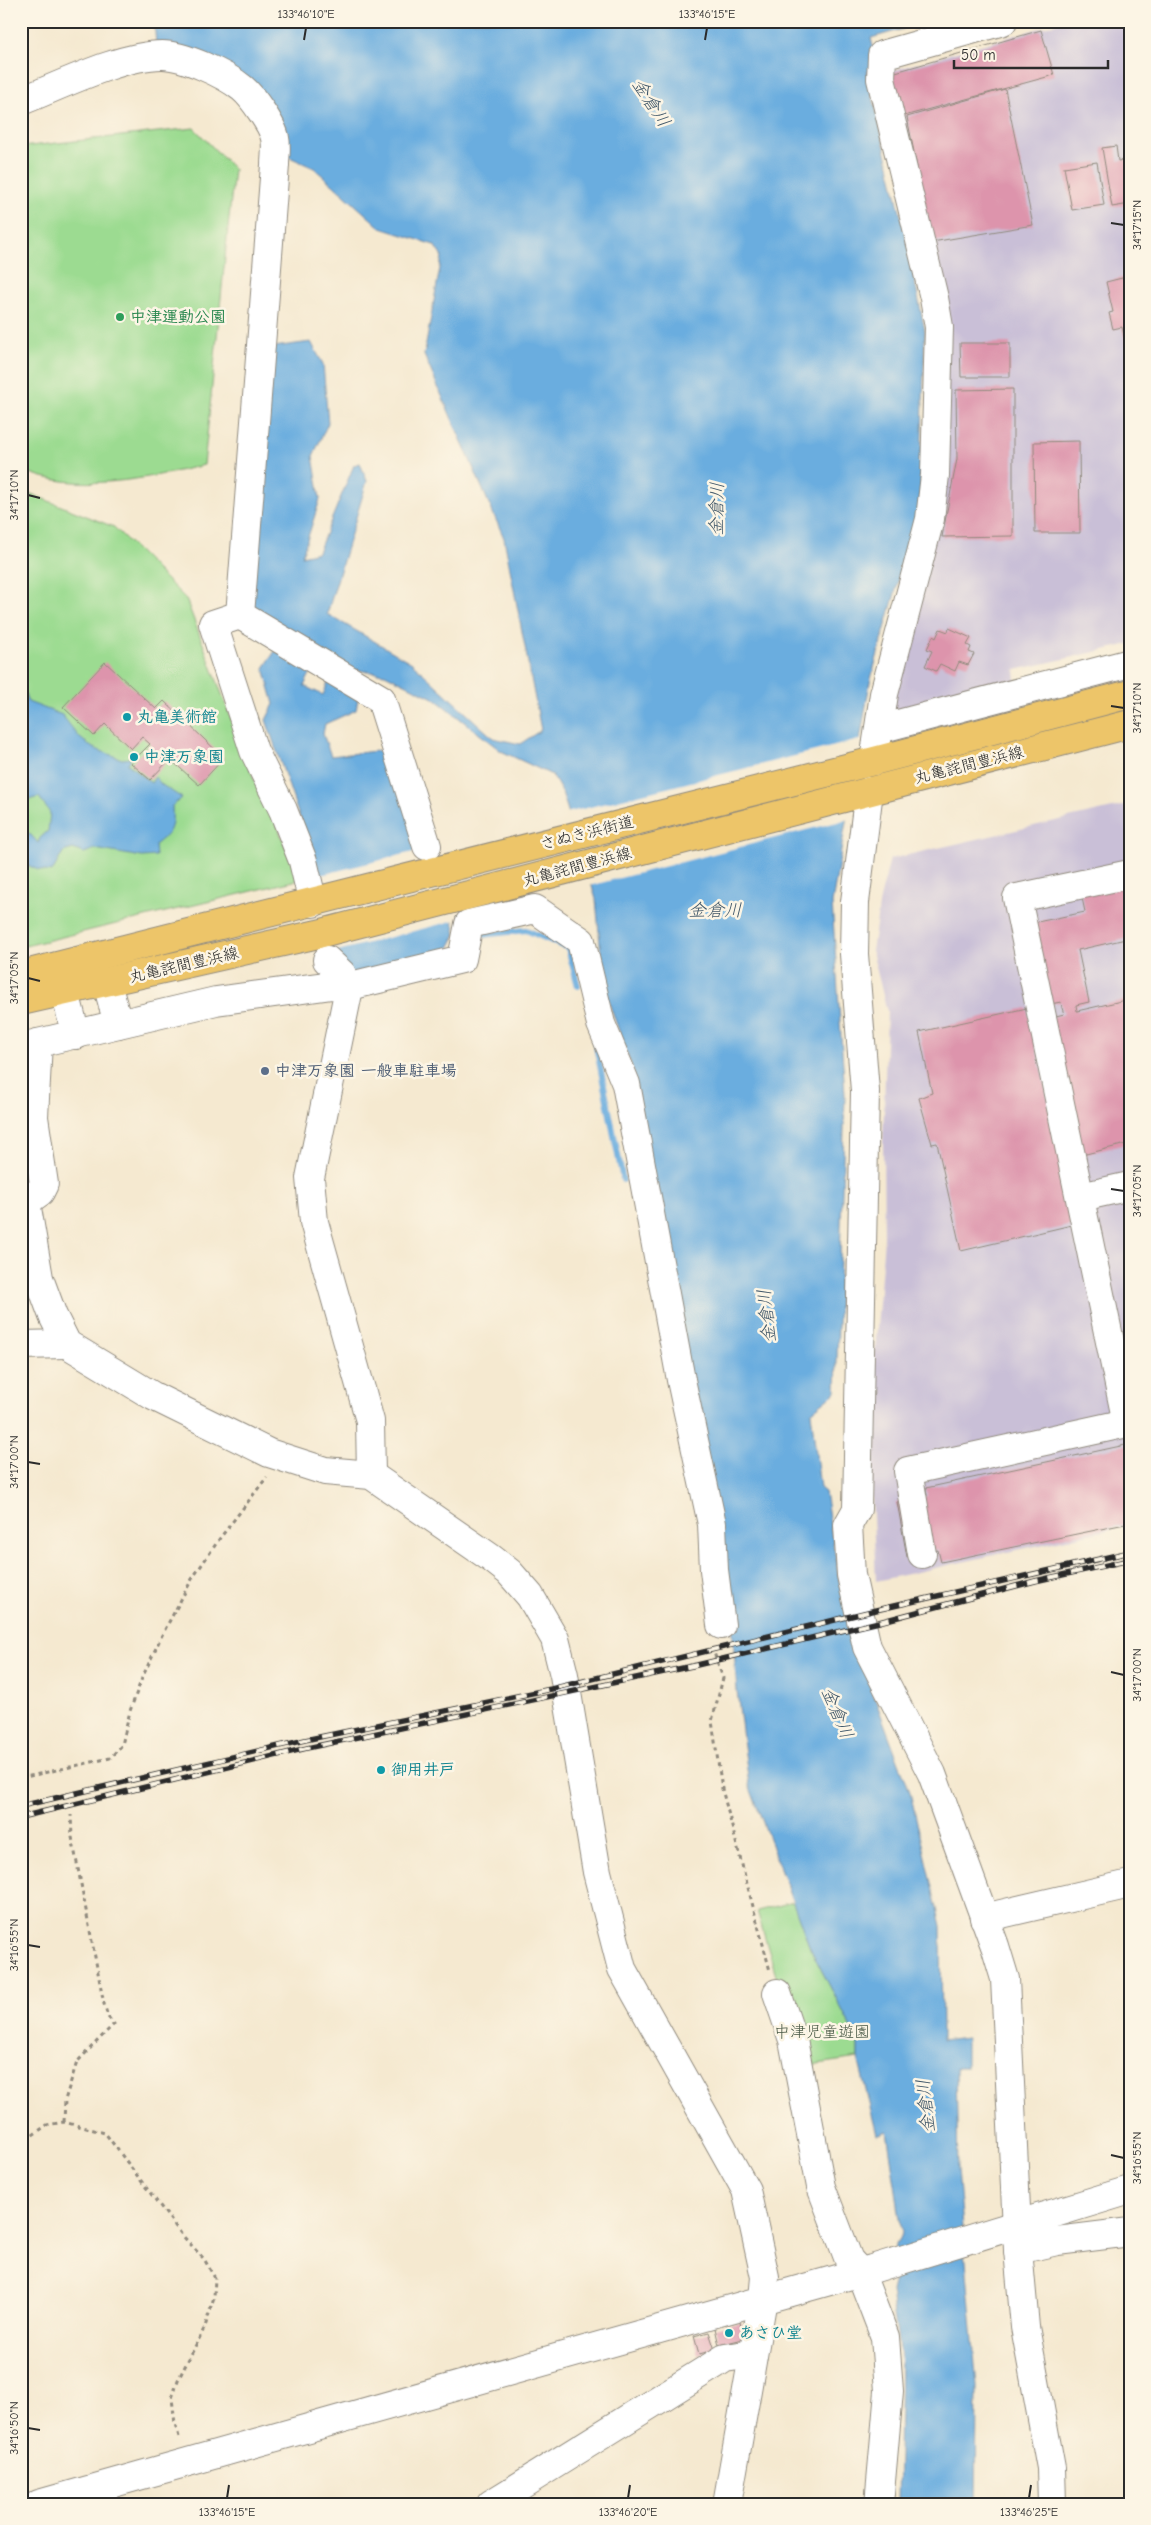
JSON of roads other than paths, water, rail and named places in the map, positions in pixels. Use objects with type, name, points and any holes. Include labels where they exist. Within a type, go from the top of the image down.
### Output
[{"type":"main road","name":"丸亀詫間豊浜線","points":[[868,762],[1130,694]]},
{"type":"main road","name":"丸亀詫間豊浜線","points":[[21,1001],[71,1017],[113,1008],[318,934],[1130,724]]},
{"type":"main road","name":"さぬき浜街道","points":[[313,903],[868,762]]},
{"type":"main road","name":"丸亀詫間豊浜線","points":[[21,975],[313,903]]},
{"type":"street","points":[[868,762],[879,729],[884,694],[930,519],[935,474],[939,327],[934,298],[881,79],[882,55],[1004,21]]},
{"type":"street","points":[[21,101],[132,60],[161,55],[180,57],[205,67],[242,88],[260,110],[275,138],[275,165],[240,615]]},
{"type":"street","points":[[313,903],[303,861],[283,810],[254,751],[213,624],[240,615],[381,699],[427,846]]},
{"type":"street","points":[[879,729],[1130,663]]},
{"type":"street","points":[[862,793],[854,902],[854,954],[866,1091],[857,1509],[848,1526],[851,1575],[868,1647],[932,1774],[1005,1979],[1017,2238],[1024,2327],[1050,2468],[1052,2504]]},
{"type":"street","points":[[922,1554],[908,1471],[1129,1422],[1017,898],[1130,874]]},
{"type":"street","points":[[337,971],[462,959],[469,924],[535,909],[581,941],[601,1024],[626,1084],[674,1342],[712,1524],[716,1635]]},
{"type":"street","points":[[337,971],[332,984],[216,1001],[113,1008],[71,1017],[30,1045],[34,1116],[44,1184],[40,1192],[23,1196],[39,1278],[53,1316],[67,1344],[153,1396],[270,1453],[325,1472],[371,1475],[509,1572],[530,1596],[554,1639],[564,1675],[597,1872],[622,1969],[746,2190],[765,2277],[763,2299],[727,2504]]},
{"type":"street","points":[[337,971],[348,993],[334,1040],[310,1178],[314,1222],[370,1421],[371,1475]]},
{"type":"street","points":[[1081,1197],[1130,1186]]},
{"type":"street","points":[[21,1345],[67,1344]]},
{"type":"street","points":[[984,1918],[1130,1884]]},
{"type":"street","points":[[777,1993],[793,2040],[821,2187],[849,2260],[866,2270],[885,2337],[889,2391],[879,2504]]},
{"type":"street","points":[[1017,2238],[1130,2190]]},
{"type":"street","points":[[39,2504],[965,2242],[1017,2238],[1057,2241],[1130,2232]]},
{"type":"street","points":[[491,2504],[725,2358],[753,2354]]},
{"type":"water","name":"金倉川","points":[[154,21],[931,21],[871,38],[878,70],[867,72],[904,229],[925,331],[920,504],[870,682],[832,903],[845,1095],[836,1392],[811,1412],[820,1488],[825,1492],[842,1598],[857,1651],[910,1792],[941,1926],[942,2041],[966,2038],[966,2068],[956,2068],[958,2170],[977,2387],[976,2504],[898,2504],[901,2363],[891,2292],[894,2280],[896,2245],[902,2232],[887,2131],[877,2135],[858,2058],[858,2040],[810,1948],[749,1785],[737,1691],[732,1622],[633,1070],[604,989],[596,899],[562,792],[552,775],[501,751],[435,699],[385,674],[342,668],[246,606],[266,348],[311,342],[323,364],[328,423],[313,456],[320,499],[302,556],[318,552],[354,465],[360,463],[367,481],[327,614],[412,663],[493,738],[520,744],[541,730],[504,538],[424,355],[442,257],[434,245],[381,228],[314,168],[285,155],[283,132],[156,44]]},
{"type":"water","points":[[275,651],[314,666],[304,686],[323,695],[330,677],[359,692],[356,710],[325,724],[323,734],[331,756],[376,751],[394,753],[411,812],[453,920],[456,935],[446,953],[351,980],[339,962],[319,874],[266,720],[274,704],[264,668]]},
{"type":"water","points":[[21,683],[28,702],[62,715],[80,738],[93,748],[122,759],[131,758],[128,764],[151,783],[155,777],[162,785],[182,798],[172,806],[172,825],[165,837],[155,845],[156,856],[142,857],[95,849],[84,853],[73,849],[63,852],[52,872],[38,870],[21,862],[21,831],[31,835],[38,843],[40,838],[48,831],[50,813],[39,797],[21,802]]},
{"type":"waterway","points":[[482,935],[526,930],[568,948],[578,986]]},
{"type":"waterway","points":[[595,1041],[623,1180]]},
{"type":"waterway","points":[[23,1052],[23,1075]]},
{"type":"railway","points":[[21,1806],[305,1740],[551,1689],[876,1610],[1130,1552]]},
{"type":"railway","points":[[21,1817],[307,1748],[697,1665],[879,1622],[1035,1581],[1130,1560]]},
{"type":"place","name":"中津運動公園","points":[[120,317]]},
{"type":"place","name":"丸亀美術館","points":[[127,717]]},
{"type":"place","name":"中津万象園","points":[[134,757]]},
{"type":"place","name":"中津万象園 一般車駐車場","points":[[265,1071]]},
{"type":"place","name":"御用井戸","points":[[381,1770]]},
{"type":"place","name":"あさひ堂","points":[[729,2333]]},
{"type":"park label","name":"中津児童遊園","points":[[822,2032]]}]
